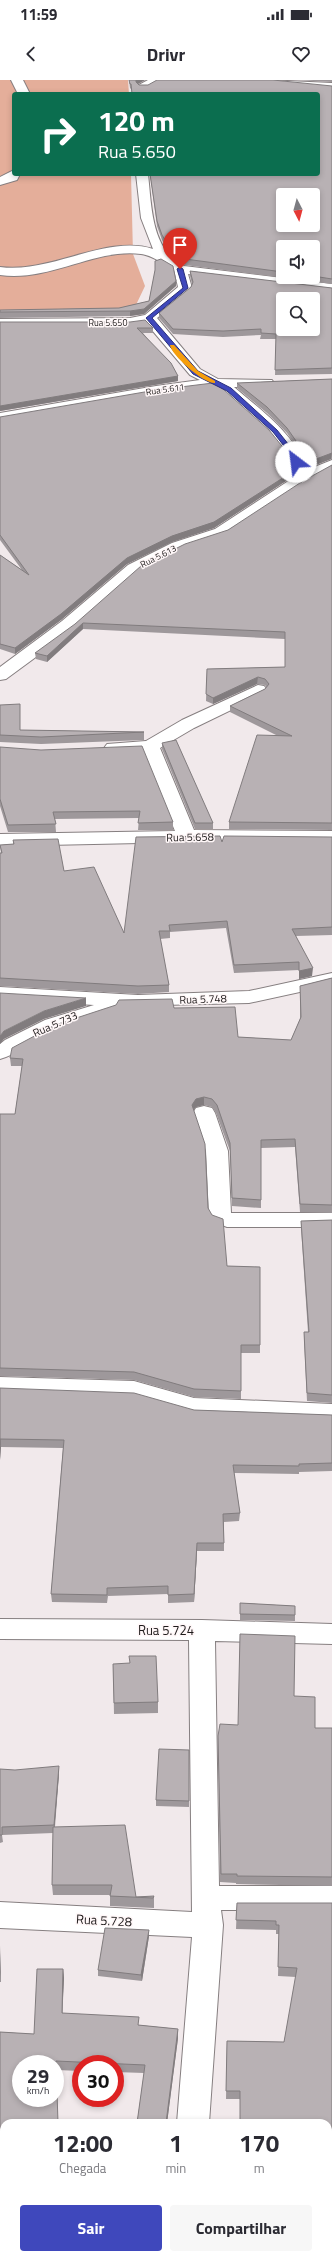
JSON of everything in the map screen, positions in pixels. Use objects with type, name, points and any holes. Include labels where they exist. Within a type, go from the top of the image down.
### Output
[{"type":"street","points":[[17,80],[23,92]]},
{"type":"street","points":[[142,87],[158,80]]},
{"type":"street","points":[[271,80],[332,86]]},
{"type":"street","points":[[0,181],[13,178],[14,176]]},
{"type":"street","points":[[142,176],[146,218],[152,235],[166,260]]},
{"type":"street","points":[[0,271],[12,274],[46,269],[108,252],[141,250],[166,260],[180,269],[332,288]]},
{"type":"street","name":"Rua 5.650","points":[[0,323],[130,322],[149,318],[185,288],[180,269]]},
{"type":"street","points":[[149,318],[196,372],[229,390],[275,431],[294,455],[299,470],[297,482]]},
{"type":"street","name":"Rua 5.611","points":[[0,416],[156,390],[215,383],[279,382]]},
{"type":"street","name":"Rua 5.613","points":[[0,675],[68,625],[134,568],[178,546],[220,532],[297,482],[314,472],[332,465]]},
{"type":"street","points":[[96,748],[150,746],[188,724],[258,690]]},
{"type":"street","points":[[150,746],[187,836]]},
{"type":"street","name":"Rua 5.658","points":[[0,840],[187,836],[332,837]]},
{"type":"street","name":"Rua 5.748","points":[[0,993],[138,1001],[249,998],[332,979]]},
{"type":"street","name":"Rua 5.733","points":[[0,1053],[35,1032],[77,1014],[138,1001]]},
{"type":"street","points":[[204,1113],[217,1151],[220,1216],[227,1220],[332,1220]]},
{"type":"street","points":[[0,1386],[134,1390],[194,1407],[332,1412]]},
{"type":"street","name":"Rua 5.724","points":[[0,1629],[202,1630],[332,1634]]},
{"type":"street","points":[[193,2119],[206,1912],[202,1630]]},
{"type":"street","name":"Rua 5.728","points":[[0,1915],[206,1912],[332,1898]]},
{"type":"shaded area","points":[[0,80],[128,80],[129,92],[12,92],[12,176],[131,176],[133,254],[145,286],[135,307],[104,315],[0,317]]},
{"type":"building","points":[[129,80],[136,80],[139,85],[148,85],[157,80],[273,80],[332,86],[332,279],[320,277],[320,240],[276,240],[276,271],[185,259],[172,251],[162,235],[157,221],[150,176],[320,176],[320,92],[132,92]]},
{"type":"building","points":[[161,259],[173,266],[176,281],[144,309],[130,311],[0,312],[0,310],[119,308],[149,301],[155,270],[155,261]]},
{"type":"building","points":[[190,271],[276,281],[276,284],[299,284],[332,288],[332,368],[275,370],[276,334],[261,333],[261,329],[223,331],[173,329],[159,313],[191,287],[193,282]]},
{"type":"building","points":[[145,320],[153,328],[137,328],[171,363],[178,376],[0,406],[0,322],[130,322]]},
{"type":"building","points":[[332,379],[332,453],[308,462],[303,451],[287,428],[267,407],[237,383]]},
{"type":"building","points":[[213,383],[223,389],[269,430],[286,451],[290,465],[289,474],[214,522],[172,536],[127,558],[61,614],[15,648],[0,644],[0,555],[29,575],[0,535],[0,417],[156,390]]},
{"type":"building","points":[[332,465],[332,823],[229,822],[257,735],[292,736],[230,706],[265,689],[269,684],[265,679],[258,677],[213,698],[206,694],[207,669],[285,667],[285,632],[83,623],[47,656],[35,653],[75,624],[141,566],[185,544],[228,530],[303,481]]},
{"type":"building","points":[[20,704],[20,730],[144,732],[41,737],[0,735],[0,705]]},
{"type":"building","points":[[176,740],[213,823],[195,823],[162,743]]},
{"type":"building","points":[[142,746],[173,822],[138,823],[140,811],[53,812],[56,824],[8,825],[0,799],[0,747],[41,750]]},
{"type":"building","points":[[220,836],[222,842],[224,836],[332,837],[332,927],[292,929],[313,968],[299,971],[299,962],[234,965],[227,921],[169,925],[170,931],[159,931],[169,985],[138,986],[0,978],[0,853],[2,853],[0,845],[14,844],[13,840],[58,839],[64,871],[94,867],[124,933],[136,837]]},
{"type":"building","points":[[332,978],[332,1205],[300,1204],[295,1139],[261,1140],[261,1200],[232,1198],[230,1143],[217,1105],[212,1099],[204,1097],[196,1099],[192,1105],[205,1144],[208,1208],[212,1215],[223,1219],[227,1266],[260,1267],[260,1345],[241,1345],[241,1391],[194,1389],[134,1372],[0,1368],[0,1114],[15,1114],[23,1059],[10,1058],[12,1048],[55,1025],[116,1005],[119,1000],[172,999],[174,1008],[235,1007],[238,1037],[291,1040],[301,1017],[300,986]]},
{"type":"building","points":[[0,993],[86,998],[44,1011],[4,1031],[0,1036]]},
{"type":"building","points":[[332,1220],[332,1395],[307,1393],[304,1332],[309,1332],[301,1221]]},
{"type":"building","points":[[0,1388],[134,1393],[194,1410],[332,1415],[332,1463],[299,1464],[299,1466],[233,1465],[240,1513],[223,1514],[224,1543],[197,1543],[194,1594],[168,1595],[168,1586],[107,1588],[107,1595],[51,1594],[64,1440],[0,1439]]},
{"type":"building","points":[[240,1603],[295,1606],[295,1615],[240,1614]]},
{"type":"building","points":[[240,1634],[295,1636],[294,1696],[315,1697],[315,1728],[332,1728],[332,1877],[237,1876],[237,1874],[221,1874],[218,1736],[220,1724],[238,1725]]},
{"type":"building","points":[[129,1656],[156,1656],[158,1702],[114,1703],[113,1664],[130,1663]]},
{"type":"building","points":[[159,1749],[189,1750],[189,1801],[156,1800]]},
{"type":"building","points":[[59,1766],[54,1825],[2,1827],[2,1835],[0,1835],[0,1769],[15,1770]]},
{"type":"building","points":[[125,1825],[136,1897],[154,1896],[153,1898],[110,1896],[112,1885],[52,1885],[53,1827]]},
{"type":"building","points":[[237,1903],[332,1903],[332,2119],[240,2119],[240,2091],[226,2091],[227,2041],[284,2042],[297,1968],[278,1967],[279,1925],[276,1925],[276,1921],[236,1920]]},
{"type":"building","points":[[105,1928],[149,1930],[141,1975],[98,1970]]},
{"type":"building","points":[[37,1969],[63,1969],[62,2013],[139,2017],[138,2025],[178,2029],[167,2119],[138,2119],[145,2065],[124,2064],[124,2055],[72,2055],[72,2062],[64,2061],[64,2055],[12,2055],[12,2107],[57,2107],[58,2119],[0,2119],[0,2032],[34,2034]]},
{"type":"slow traffic","points":[[172,346],[196,372],[213,382]]},
{"type":"route","points":[[180,269],[185,288],[149,318],[170,345],[196,372],[229,390],[275,431],[294,455],[296,462]]}]
